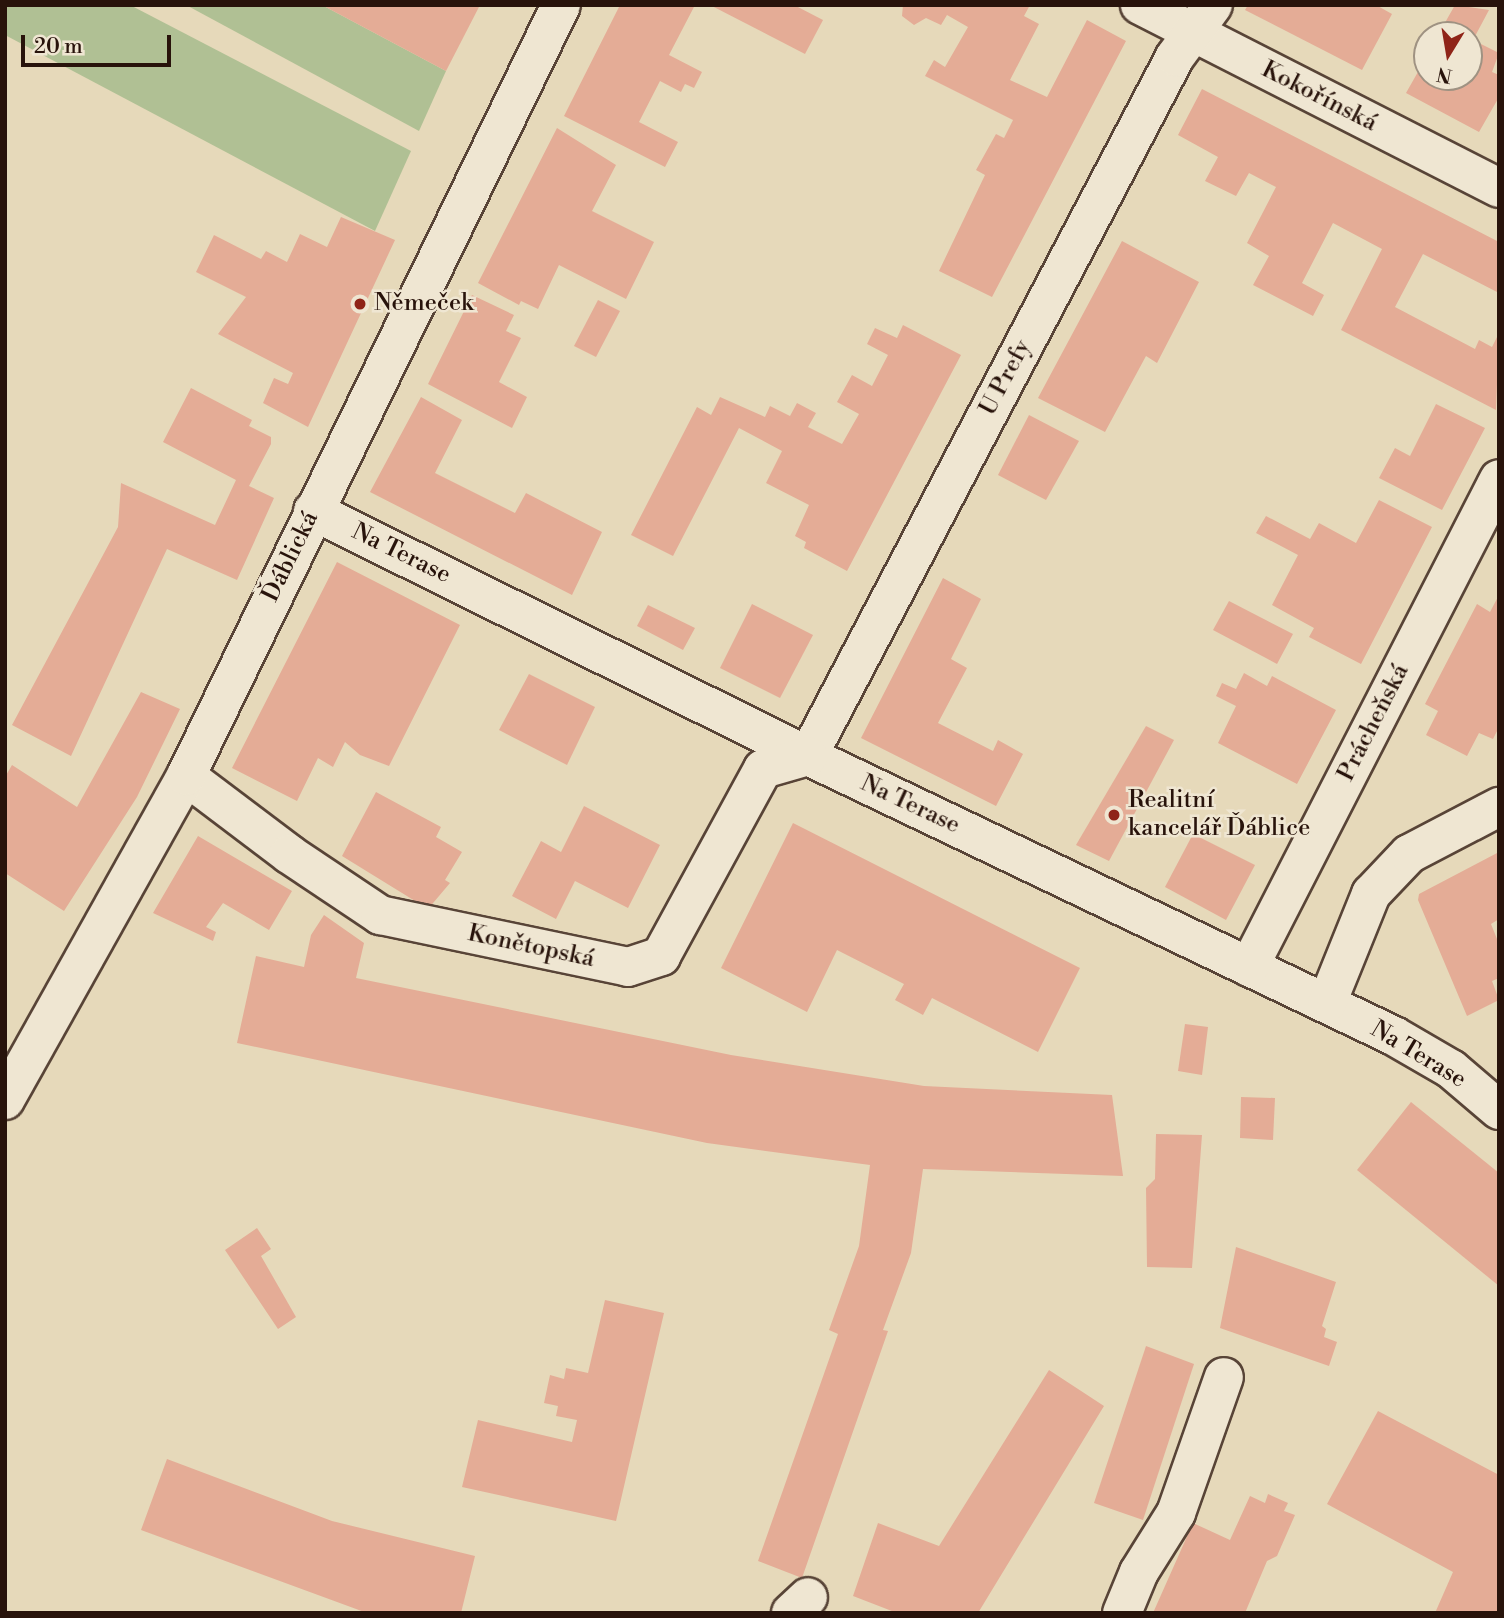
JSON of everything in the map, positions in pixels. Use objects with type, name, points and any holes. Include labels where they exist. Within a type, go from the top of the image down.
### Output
[{"type":"street","name":"Ďáblická","points":[[5,1100],[186,776],[561,5]]},
{"type":"street","name":"Kokořínská","points":[[1140,5],[1204,20],[1499,188]]},
{"type":"street","name":"U Prefy","points":[[807,756],[1175,57],[1204,20]]},
{"type":"street","name":"Prácheňská","points":[[1249,967],[1499,479]]},
{"type":"street","name":"Na Terase","points":[[313,511],[807,756],[1327,1003],[1451,1069],[1499,1110]]},
{"type":"street","name":"Konětopská","points":[[186,776],[289,854],[380,915],[628,967],[661,956],[763,769],[807,756]]},
{"type":"street","points":[[1327,1003],[1371,894],[1409,854],[1499,807]]},
{"type":"street","points":[[1122,1613],[1139,1572],[1176,1513],[1224,1377]]},
{"type":"green space","points":[[5,5],[130,5],[411,151],[375,231],[5,35]]},
{"type":"green space","points":[[186,5],[322,5],[446,71],[419,131]]},
{"type":"building","points":[[322,5],[480,5],[446,71]]},
{"type":"building","points":[[620,5],[695,5],[669,55],[702,72],[694,88],[685,84],[681,92],[660,81],[639,122],[678,142],[665,167],[564,116]]},
{"type":"building","points":[[710,5],[794,5],[823,20],[805,54]]},
{"type":"building","points":[[903,5],[1030,5],[1024,16],[1039,24],[1010,80],[1047,97],[1087,20],[1126,41],[992,297],[939,271],[985,175],[976,170],[996,134],[1004,138],[1013,120],[925,76],[934,60],[945,67],[968,27],[947,15],[941,25],[926,18],[914,25],[902,16]]},
{"type":"building","points":[[1248,5],[1376,5],[1392,14],[1362,70],[1245,10]]},
{"type":"building","points":[[1455,5],[1489,10],[1483,21],[1446,21]]},
{"type":"building","points":[[1483,45],[1499,53],[1492,72],[1499,75],[1499,97],[1479,132],[1406,93],[1413,81],[1413,91],[1483,91]]},
{"type":"building","points":[[1202,89],[1499,242],[1499,293],[1423,254],[1395,307],[1475,349],[1479,340],[1492,347],[1499,333],[1496,410],[1341,330],[1382,249],[1333,223],[1302,283],[1324,295],[1313,316],[1253,285],[1269,256],[1247,243],[1276,187],[1249,173],[1236,196],[1205,181],[1218,157],[1178,135]]},
{"type":"building","points":[[557,128],[616,165],[592,211],[654,242],[626,299],[559,265],[538,309],[521,301],[519,305],[478,283]]},
{"type":"building","points":[[341,217],[395,240],[308,427],[263,403],[274,378],[288,384],[293,373],[218,334],[246,297],[196,272],[214,235],[261,259],[266,251],[287,262],[300,234],[327,247]]},
{"type":"building","points":[[1122,241],[1199,282],[1157,363],[1146,356],[1105,432],[1038,398]]},
{"type":"building","points":[[472,295],[514,315],[506,331],[521,338],[499,382],[527,397],[512,428],[428,384]]},
{"type":"building","points":[[598,300],[620,311],[596,357],[574,346]]},
{"type":"building","points":[[903,325],[961,355],[847,571],[804,548],[806,542],[795,536],[809,505],[766,483],[782,451],[739,428],[673,556],[631,535],[697,407],[711,415],[720,397],[765,417],[770,406],[790,416],[797,403],[816,413],[808,427],[842,444],[859,414],[837,402],[852,375],[872,386],[888,355],[867,344],[875,328],[897,338]]},
{"type":"building","points":[[191,388],[252,420],[249,426],[271,437],[271,444],[249,486],[274,498],[237,580],[167,549],[71,756],[12,725],[118,527],[121,483],[215,525],[236,480],[163,442]]},
{"type":"building","points":[[421,397],[462,420],[435,473],[515,513],[526,493],[602,532],[572,595],[370,492]]},
{"type":"building","points":[[1436,404],[1485,428],[1442,510],[1379,478],[1395,448],[1410,456]]},
{"type":"building","points":[[1029,415],[1079,441],[1046,500],[998,475]]},
{"type":"building","points":[[1379,500],[1432,527],[1361,664],[1309,637],[1314,628],[1272,605],[1298,555],[1256,533],[1266,516],[1310,539],[1319,523],[1356,543]]},
{"type":"building","points":[[337,562],[460,625],[389,766],[360,755],[345,742],[333,767],[318,758],[297,801],[232,768]]},
{"type":"building","points":[[943,578],[981,599],[951,659],[967,668],[938,723],[993,751],[998,740],[1023,754],[996,806],[861,738]]},
{"type":"building","points":[[1499,595],[1499,727],[1493,739],[1479,733],[1467,756],[1426,735],[1438,711],[1425,704],[1477,604],[1490,612]]},
{"type":"building","points":[[1229,601],[1293,634],[1277,664],[1213,630]]},
{"type":"building","points":[[752,604],[813,635],[780,698],[720,668]]},
{"type":"building","points":[[648,605],[695,628],[683,650],[637,626]]},
{"type":"building","points":[[1244,673],[1267,686],[1272,676],[1336,710],[1297,784],[1218,743],[1236,706],[1216,696],[1222,683],[1236,689]]},
{"type":"building","points":[[529,674],[595,707],[567,765],[499,730]]},
{"type":"building","points":[[141,692],[180,709],[137,797],[64,911],[5,873],[5,777],[12,765],[77,807]]},
{"type":"building","name":"Realitní kancelář Ďáblice","points":[[1146,726],[1174,740],[1109,861],[1076,845]]},
{"type":"building","points":[[376,792],[441,827],[436,837],[462,852],[445,880],[450,883],[428,909],[342,856]]},
{"type":"building","points":[[584,806],[660,845],[628,908],[575,881],[556,919],[512,896],[541,841],[561,852]]},
{"type":"building","points":[[793,823],[1080,968],[1038,1052],[932,998],[923,1015],[895,1000],[904,984],[837,950],[807,1012],[721,968]]},
{"type":"building","points":[[1193,834],[1255,865],[1226,920],[1165,887]]},
{"type":"building","points":[[198,836],[292,891],[269,930],[223,903],[206,927],[216,932],[213,941],[153,913]]},
{"type":"building","points":[[1499,852],[1499,919],[1491,924],[1499,944],[1499,978],[1492,981],[1499,1000],[1467,1016],[1418,900],[1419,894]]},
{"type":"building","points":[[324,915],[364,943],[356,978],[731,1055],[924,1086],[1112,1095],[1123,1176],[923,1169],[911,1253],[883,1330],[888,1331],[802,1578],[758,1561],[838,1334],[829,1330],[859,1246],[870,1165],[707,1143],[237,1043],[256,956],[304,967],[311,935]]},
{"type":"building","points":[[1185,1024],[1208,1027],[1202,1075],[1178,1071]]},
{"type":"building","points":[[1241,1097],[1275,1098],[1273,1140],[1240,1138]]},
{"type":"building","points":[[1411,1102],[1499,1173],[1499,1286],[1357,1170]]},
{"type":"building","points":[[1156,1134],[1202,1135],[1192,1268],[1147,1267],[1146,1188],[1155,1179]]},
{"type":"building","points":[[257,1228],[271,1249],[261,1256],[296,1317],[278,1329],[225,1250]]},
{"type":"building","points":[[1236,1247],[1336,1282],[1322,1326],[1326,1329],[1324,1337],[1337,1342],[1329,1366],[1220,1328]]},
{"type":"building","points":[[605,1300],[664,1313],[616,1521],[462,1487],[478,1420],[572,1442],[577,1420],[556,1416],[558,1406],[544,1403],[550,1375],[564,1379],[566,1368],[588,1373]]},
{"type":"building","points":[[1146,1346],[1194,1364],[1143,1520],[1094,1503]]},
{"type":"building","points":[[1049,1370],[1104,1406],[978,1613],[897,1613],[853,1596],[878,1523],[939,1546]]},
{"type":"building","points":[[1378,1411],[1499,1475],[1499,1613],[1435,1613],[1453,1572],[1327,1504]]},
{"type":"building","points":[[167,1459],[332,1521],[475,1556],[461,1613],[367,1613],[141,1530]]},
{"type":"building","points":[[1268,1494],[1288,1503],[1284,1511],[1295,1515],[1277,1556],[1267,1561],[1245,1613],[1153,1613],[1193,1523],[1230,1540],[1250,1496],[1265,1503]]},
{"type":"place","name":"Němeček","points":[[360,304]]},
{"type":"place","name":"Realitní kancelář Ďáblice","points":[[1114,815]]}]
